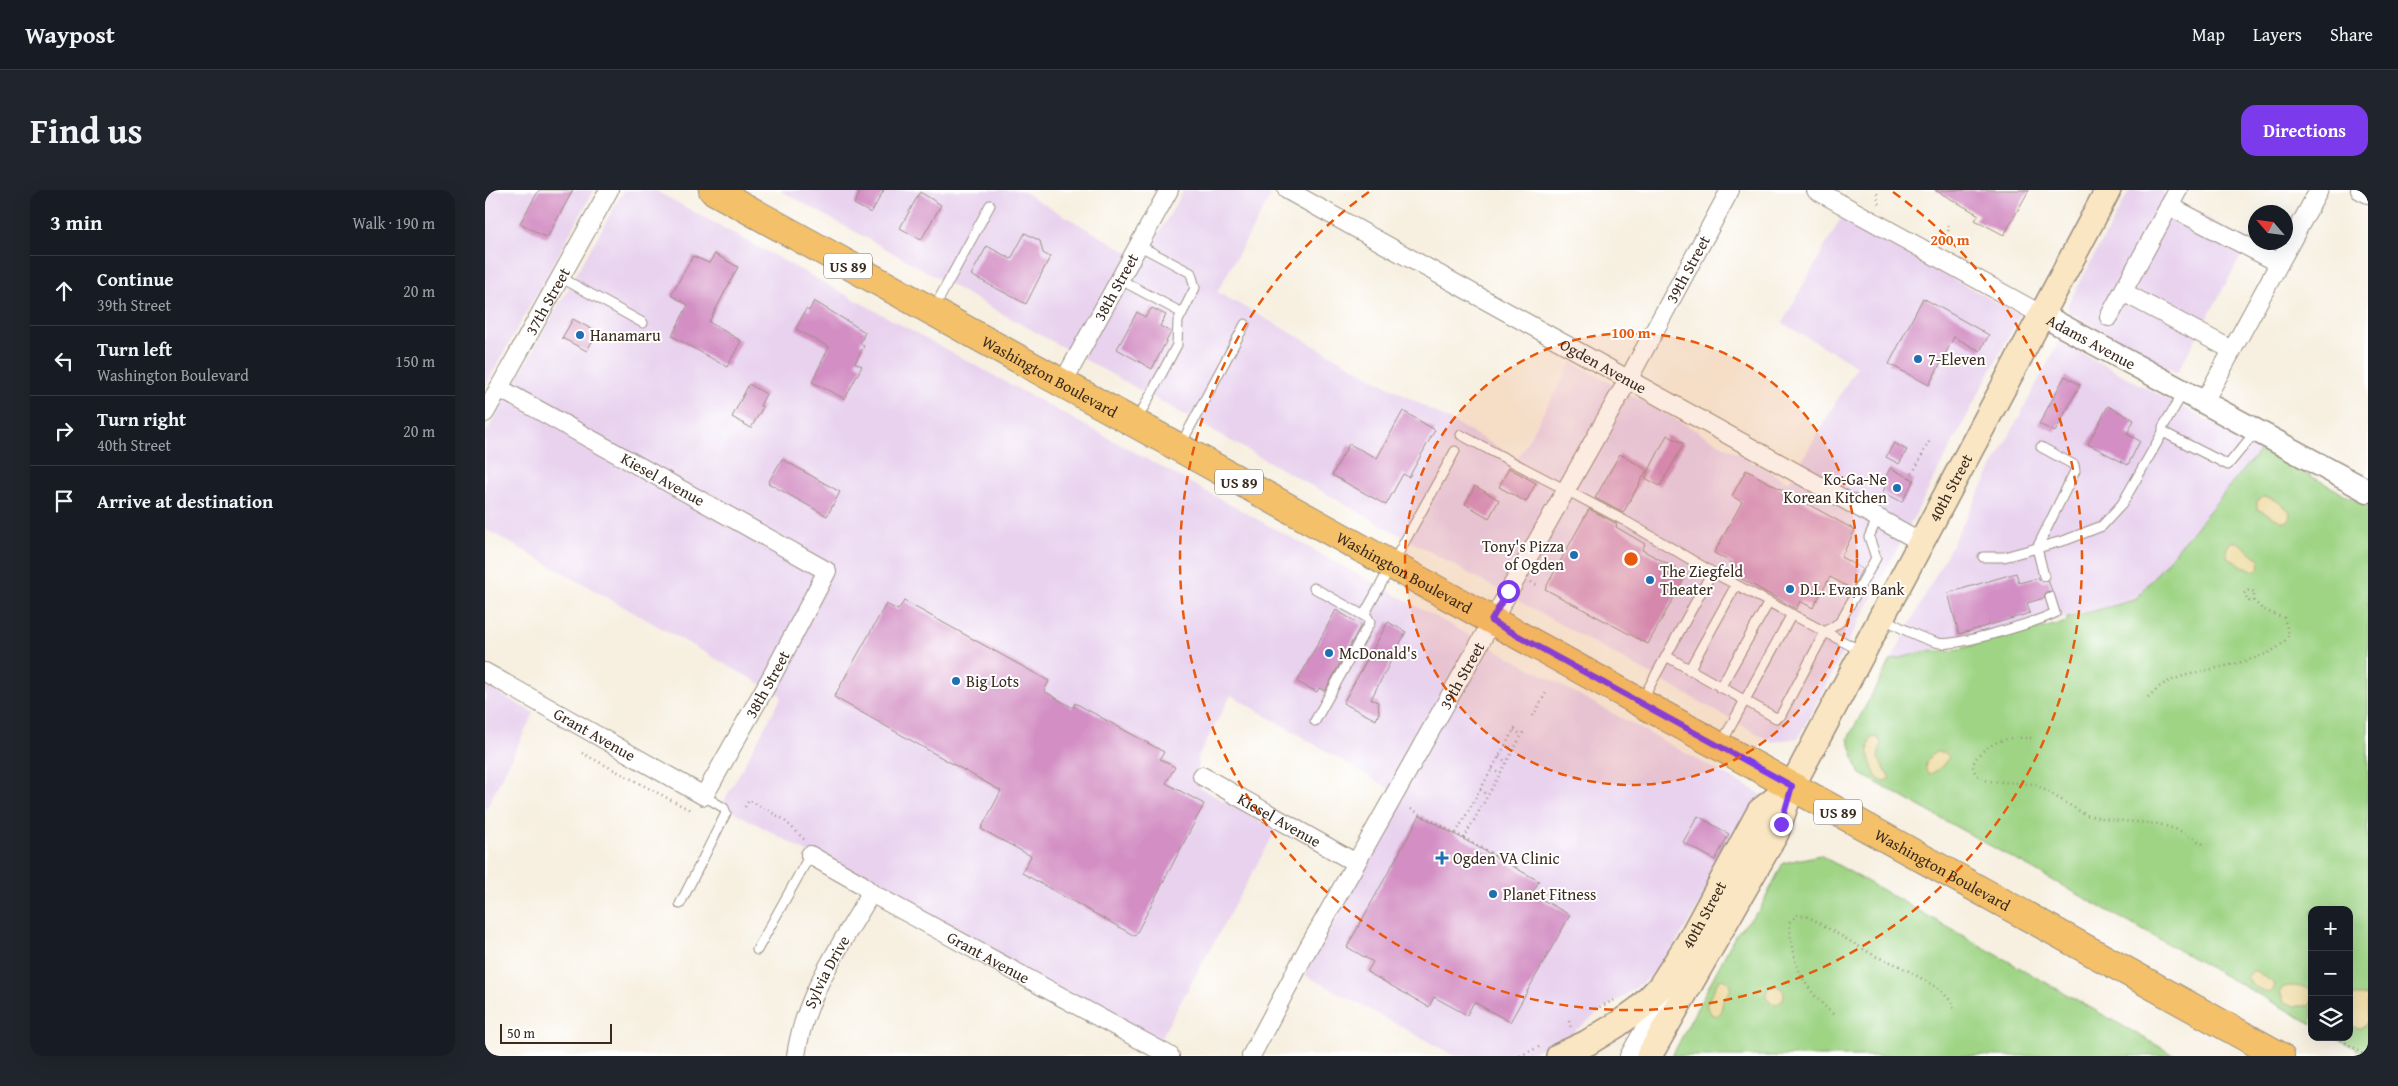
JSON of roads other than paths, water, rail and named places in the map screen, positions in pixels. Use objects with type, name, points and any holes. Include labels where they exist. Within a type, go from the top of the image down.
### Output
[{"type":"main road","name":"Washington Boulevard","points":[[713,190],[2280,1056]]},
{"type":"main road","name":"40th Street","points":[[1649,1056],[1776,833],[1792,786],[1883,618],[1921,542],[2108,190]]},
{"type":"main road","name":"40th Street","points":[[1676,963],[1759,811],[1792,786]]},
{"type":"main road","points":[[1559,1056],[1591,1049],[1640,1008],[1660,986],[1676,963]]},
{"type":"street","name":"37th Street","points":[[485,413],[609,190]]},
{"type":"street","name":"38th Street","points":[[1062,384],[1169,190]]},
{"type":"street","name":"Ogden Avenue","points":[[1287,190],[1629,378],[1921,542]]},
{"type":"street","name":"39th Street","points":[[1251,1056],[1356,863],[1629,378],[1730,190]]},
{"type":"street","name":"Adams Avenue","points":[[1816,190],[2368,492]]},
{"type":"street","points":[[2109,317],[2177,190]]},
{"type":"street","points":[[2204,402],[2319,190]]},
{"type":"street","points":[[2360,190],[2368,194]]},
{"type":"street","points":[[2169,206],[2279,263]]},
{"type":"street","points":[[2123,292],[2232,350]]},
{"type":"street","name":"Kiesel Avenue","points":[[499,388],[827,571]]},
{"type":"street","name":"38th Street","points":[[703,796],[773,674],[827,571]]},
{"type":"street","name":"Grant Avenue","points":[[485,672],[703,796]]},
{"type":"street","name":"Kiesel Avenue","points":[[1202,776],[1356,863]]},
{"type":"street","name":"Grant Avenue","points":[[809,848],[871,893],[1170,1056]]},
{"type":"street","name":"Sylvia Drive","points":[[796,1056],[799,1034],[820,981],[871,893]]},
{"type":"street","name":"40th Street","points":[[1629,1056],[1657,1007],[1676,963]]},
{"type":"lane","points":[[932,312],[990,204]]},
{"type":"lane","points":[[1135,424],[1177,345],[1177,320],[1195,288],[1191,273],[1138,245]]},
{"type":"lane","points":[[561,277],[643,324]]},
{"type":"lane","points":[[1119,279],[1182,313]]},
{"type":"lane","points":[[1178,448],[1245,324]]},
{"type":"lane","points":[[1983,557],[2005,557],[2102,526],[2122,504],[2184,392]]},
{"type":"lane","points":[[2163,432],[2228,465],[2256,431]]},
{"type":"lane","points":[[1461,435],[1627,522],[1712,572],[1863,653]]},
{"type":"lane","points":[[2041,448],[2074,465],[2075,471],[2037,548],[2044,576]]},
{"type":"lane","points":[[1315,721],[1370,622],[1365,612],[1455,451]]},
{"type":"lane","points":[[1666,656],[1744,702],[1776,718],[1781,715],[1825,632],[1840,622],[1876,558],[1869,537],[1878,517]]},
{"type":"lane","points":[[1641,702],[1712,572]]},
{"type":"lane","points":[[1689,670],[1736,585]]},
{"type":"lane","points":[[1314,588],[1368,618]]},
{"type":"lane","points":[[1883,618],[1909,633],[1941,643],[1960,642],[2055,613],[2050,597]]},
{"type":"lane","points":[[1720,688],[1769,602]]},
{"type":"lane","points":[[1720,746],[1793,614]]},
{"type":"lane","points":[[680,904],[726,813],[723,808],[703,796]]},
{"type":"lane","points":[[757,950],[809,848]]},
{"type":"place","name":"Hanamaru","points":[[580,335]]},
{"type":"place","name":"7-Eleven","points":[[1918,359]]},
{"type":"place","name":"Ko-Ga-Ne Korean Kitchen","points":[[1897,488]]},
{"type":"place","name":"Tony's Pizza of Ogden","points":[[1574,555]]},
{"type":"place","name":"The Ziegfeld Theater","points":[[1650,580]]},
{"type":"place","name":"D.L. Evans Bank","points":[[1790,589]]},
{"type":"place","name":"McDonald's","points":[[1329,653]]},
{"type":"place","name":"Big Lots","points":[[956,681]]},
{"type":"place","name":"Ogden VA Clinic","points":[[1442,858]]},
{"type":"place","name":"Planet Fitness","points":[[1493,894]]}]
